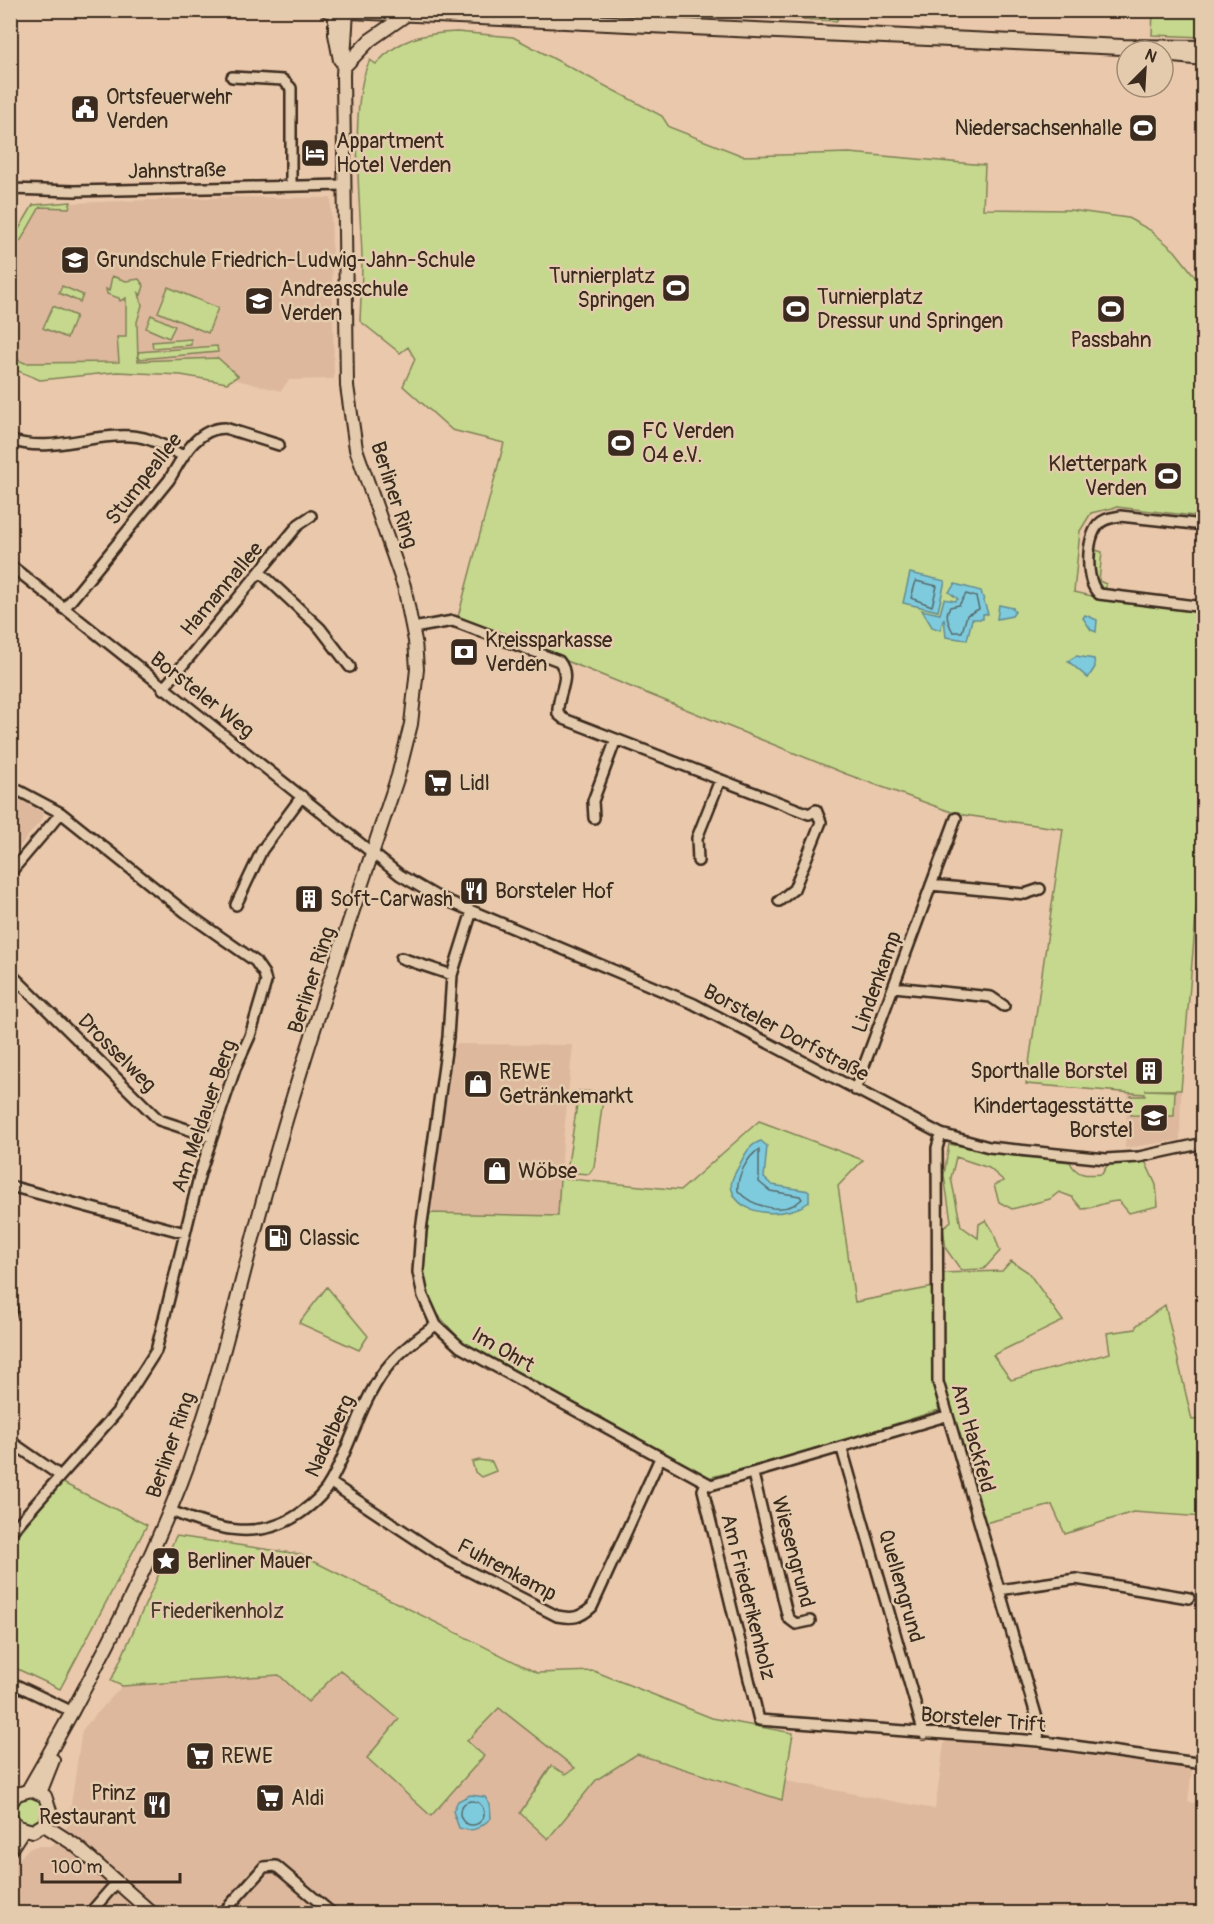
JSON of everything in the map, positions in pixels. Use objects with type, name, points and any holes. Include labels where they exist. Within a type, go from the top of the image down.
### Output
[{"type":"main road","points":[[328,10],[1115,47]]},
{"type":"main road","points":[[1175,48],[1203,48]]},
{"type":"main road","points":[[1175,55],[1203,58]]},
{"type":"street","points":[[638,25],[639,10]]},
{"type":"street","name":"Berliner Ring","points":[[34,1792],[169,1510],[201,1428],[249,1259],[273,1164],[398,776],[411,724],[417,669],[413,628],[404,586],[372,498],[354,438],[347,386],[344,71],[341,11]]},
{"type":"street","points":[[344,71],[370,40],[406,15]]},
{"type":"street","points":[[232,77],[283,80],[291,88],[291,186]]},
{"type":"street","name":"Jahnstraße","points":[[10,189],[65,191],[344,185]]},
{"type":"street","name":"Stumpeallee","points":[[64,609],[169,480],[183,456],[201,435],[217,428],[241,431],[279,445]]},
{"type":"street","points":[[10,440],[31,447],[131,436],[162,444],[183,456]]},
{"type":"street","name":"Hamannallee","points":[[163,688],[299,524],[311,516]]},
{"type":"street","points":[[1203,525],[1120,516],[1107,519],[1097,526],[1089,564],[1093,588],[1099,594],[1203,607]]},
{"type":"street","name":"Borsteler Weg","points":[[10,565],[373,852]]},
{"type":"street","points":[[260,572],[320,628],[350,668]]},
{"type":"street","points":[[413,628],[453,621],[559,661],[565,668],[566,678],[557,706],[558,714],[564,719],[809,814],[816,810],[821,822],[794,890],[779,901]]},
{"type":"street","points":[[594,818],[593,801],[616,740]]},
{"type":"street","points":[[698,861],[697,838],[720,780]]},
{"type":"street","name":"Am Meldauer Berg","points":[[10,786],[61,813],[185,912],[255,961],[264,974],[265,991],[211,1137],[156,1351],[117,1412],[10,1533]]},
{"type":"street","points":[[236,905],[262,850],[302,796]]},
{"type":"street","points":[[10,873],[61,813]]},
{"type":"street","name":"Lindenkamp","points":[[855,1090],[956,818]]},
{"type":"street","name":"Borsteler Dorfstraße","points":[[373,852],[418,886],[685,1000],[941,1134],[990,1147],[1106,1159],[1139,1157],[1203,1143]]},
{"type":"street","points":[[931,885],[1025,894],[1040,889]]},
{"type":"street","name":"Im Ohrt","points":[[472,911],[452,975],[448,1036],[421,1230],[418,1272],[423,1296],[436,1325],[460,1347],[706,1483]]},
{"type":"street","points":[[401,958],[452,975]]},
{"type":"street","name":"Drosselweg","points":[[10,973],[159,1120],[211,1137]]},
{"type":"street","points":[[894,987],[991,998],[1004,1006]]},
{"type":"street","name":"Am Hackfeld","points":[[941,1134],[937,1148],[938,1382],[946,1416],[1039,1725],[1038,1742]]},
{"type":"street","points":[[10,1185],[185,1233]]},
{"type":"street","name":"Nadelberg","points":[[169,1510],[229,1530],[257,1530],[273,1527],[309,1507],[331,1483],[362,1409],[380,1377],[397,1356],[436,1325]]},
{"type":"street","points":[[706,1483],[717,1485],[946,1416]]},
{"type":"street","points":[[10,1442],[59,1475]]},
{"type":"street","name":"Quellengrund","points":[[842,1449],[924,1734]]},
{"type":"street","name":"Fuhrenkamp","points":[[331,1483],[476,1576],[557,1616],[572,1619],[583,1616],[592,1607],[660,1458]]},
{"type":"street","name":"Wiesengrund","points":[[753,1474],[788,1618],[796,1624],[810,1621]]},
{"type":"street","name":"Am Friederikenholz","points":[[706,1483],[704,1490],[759,1720]]},
{"type":"street","points":[[999,1590],[1076,1579],[1189,1598]]},
{"type":"street","points":[[10,1682],[73,1712]]},
{"type":"street","name":"Borsteler Trift","points":[[759,1720],[1038,1742],[1203,1764]]},
{"type":"street","points":[[10,1804],[17,1794],[34,1792],[49,1803],[47,1821],[33,1831],[14,1824],[10,1850]]},
{"type":"street","points":[[47,1821],[153,1914]]},
{"type":"street","points":[[222,1914],[264,1867],[276,1866],[333,1914]]},
{"type":"street","points":[[89,1914],[117,1882]]},
{"type":"shaded area","points":[[234,197],[331,198],[334,379],[289,380],[281,391],[225,377],[150,370],[103,374],[45,370],[11,362],[10,244],[42,204]]},
{"type":"shaded area","points":[[11,794],[44,813],[43,818],[11,857]]},
{"type":"shaded area","points":[[455,1044],[573,1045],[563,1142],[559,1216],[430,1213]]},
{"type":"shaded area","name":"Kindertagesstätte Borstel","points":[[1145,1089],[1181,1090],[1180,1140],[1125,1148],[1128,1093],[1144,1095]]},
{"type":"shaded area","points":[[340,1670],[399,1719],[483,1756],[467,1741],[498,1708],[550,1747],[575,1768],[566,1774],[548,1838],[596,1780],[637,1754],[782,1799],[786,1781],[935,1809],[945,1737],[1192,1769],[1188,1802],[1203,1804],[1203,1913],[11,1914],[10,1870],[27,1850],[36,1846],[52,1846],[68,1825],[82,1730],[122,1686]]},
{"type":"green space","points":[[718,10],[838,11],[837,21],[717,15]]},
{"type":"green space","points":[[1153,11],[1203,11],[1203,37],[1152,35]]},
{"type":"green space","points":[[457,32],[513,37],[662,116],[669,127],[743,156],[849,153],[985,165],[983,209],[1070,210],[1128,218],[1150,230],[1175,251],[1203,288],[1203,517],[1117,507],[1091,513],[1080,531],[1074,592],[1114,601],[1203,611],[1204,881],[1199,881],[1181,1090],[1145,1090],[1175,1091],[1174,1116],[1131,1115],[1131,1096],[1145,1096],[1145,1094],[1026,1084],[1063,829],[957,814],[846,774],[458,617],[504,443],[452,430],[403,386],[415,359],[408,347],[400,353],[360,321],[362,257],[357,156],[359,101],[363,78],[370,60],[376,64],[384,55],[412,39]]},
{"type":"green space","points":[[71,202],[69,208],[40,207],[21,240],[13,248],[11,270],[11,235],[19,229],[33,205]]},
{"type":"green space","points":[[112,276],[126,281],[139,279],[144,286],[141,295],[139,293],[142,305],[137,322],[138,361],[218,358],[238,376],[227,383],[181,375],[117,372],[40,380],[11,368],[11,357],[25,363],[119,362],[117,337],[126,337],[126,298],[120,301],[119,298],[107,294],[106,289],[109,291]]},
{"type":"green space","points":[[62,286],[83,295],[80,302],[59,293]]},
{"type":"green space","points":[[168,287],[218,308],[208,333],[158,312]]},
{"type":"green space","points":[[53,306],[76,316],[67,338],[43,328]]},
{"type":"green space","points":[[151,315],[175,326],[169,338],[146,328]]},
{"type":"green space","points":[[191,339],[191,345],[153,348],[152,342]]},
{"type":"green space","points":[[217,346],[218,352],[139,359],[138,352]]},
{"type":"green space","points":[[1096,550],[1102,552],[1099,581],[1106,584],[1106,587],[1102,591],[1098,588],[1094,566]]},
{"type":"green space","points":[[1201,882],[1203,883],[1203,917],[1198,917]]},
{"type":"green space","points":[[579,1091],[598,1092],[603,1099],[594,1167],[589,1174],[576,1173],[568,1164]]},
{"type":"green space","points":[[759,1121],[863,1160],[838,1186],[855,1302],[934,1287],[934,1387],[939,1410],[813,1450],[708,1478],[463,1343],[432,1308],[422,1268],[430,1213],[558,1216],[560,1178],[681,1190]]},
{"type":"green space","points":[[949,1144],[1015,1156],[1070,1162],[1080,1173],[1088,1175],[1102,1174],[1108,1164],[1129,1164],[1144,1159],[1156,1185],[1158,1206],[1129,1213],[1119,1201],[1082,1209],[1072,1197],[1059,1192],[1050,1199],[1012,1209],[999,1202],[994,1185],[1004,1181],[989,1168],[956,1157],[951,1178],[961,1226],[978,1238],[979,1224],[986,1220],[993,1231],[1000,1251],[984,1269],[961,1270],[946,1249],[943,1228],[951,1221],[944,1175]]},
{"type":"green space","points":[[1011,1261],[1028,1272],[1063,1321],[993,1355],[1011,1380],[1110,1353],[1107,1333],[1136,1329],[1136,1326],[1165,1305],[1192,1420],[1203,1419],[1203,1517],[1133,1512],[1065,1534],[1052,1505],[985,1523],[944,1384],[942,1273],[1002,1271]]},
{"type":"green space","points":[[327,1287],[368,1336],[359,1350],[299,1323]]},
{"type":"green space","points":[[479,1460],[492,1462],[496,1471],[481,1477],[475,1472],[472,1462]]},
{"type":"green space","points":[[61,1482],[147,1525],[60,1689],[11,1666],[11,1544]]},
{"type":"green space","name":"Friederikenholz","points":[[176,1536],[299,1554],[537,1673],[594,1671],[712,1718],[793,1733],[782,1800],[637,1754],[596,1780],[548,1839],[520,1813],[551,1766],[566,1774],[575,1768],[499,1708],[467,1741],[484,1756],[431,1816],[367,1758],[399,1719],[340,1670],[308,1702],[279,1675],[122,1686],[111,1681]]},
{"type":"green space","points":[[40,1795],[47,1816],[29,1828],[12,1814],[18,1797]]},
{"type":"water","points":[[910,573],[945,581],[938,611],[903,603]]},
{"type":"water","points":[[955,584],[981,591],[988,614],[983,614],[983,619],[972,619],[967,640],[946,637],[944,618],[940,630],[932,627],[922,610],[940,614],[944,599],[955,601],[958,599],[949,592]]},
{"type":"water","points":[[999,605],[1013,608],[1015,612],[1012,616],[997,619]]},
{"type":"water","points":[[1085,615],[1097,620],[1096,632],[1091,630],[1083,618]]},
{"type":"water","points":[[1076,656],[1094,659],[1095,667],[1088,678],[1068,661]]},
{"type":"water","points":[[761,1141],[767,1146],[764,1178],[772,1185],[809,1191],[809,1202],[790,1211],[766,1212],[745,1206],[737,1199],[731,1187],[733,1177],[748,1150]]},
{"type":"water","points":[[470,1795],[485,1797],[490,1805],[491,1818],[473,1830],[459,1828],[453,1811],[458,1801]]},
{"type":"place","name":"Ortsfeuerwehr Verden","points":[[85,109]]},
{"type":"place","name":"Niedersachsenhalle","points":[[1143,128]]},
{"type":"place","name":"Appartment Hotel Verden","points":[[315,153]]},
{"type":"place","name":"Grundschule Friedrich-Ludwig-Jahn-Schule","points":[[75,260]]},
{"type":"place","name":"Turnierplatz Springen","points":[[676,288]]},
{"type":"place","name":"Andreasschule Verden","points":[[259,301]]},
{"type":"place","name":"Turnierplatz Dressur und Springen","points":[[796,309]]},
{"type":"place","name":"Passbahn","points":[[1111,309]]},
{"type":"place","name":"FC Verden 04 e.V.","points":[[621,443]]},
{"type":"place","name":"Kletterpark Verden","points":[[1168,476]]},
{"type":"place","name":"Kreissparkasse Verden","points":[[464,652]]},
{"type":"place","name":"Lidl","points":[[438,783]]},
{"type":"place","name":"Borsteler Hof","points":[[474,891]]},
{"type":"place","name":"Soft-Carwash","points":[[309,899]]},
{"type":"place","name":"Sporthalle Borstel","points":[[1149,1071]]},
{"type":"place","name":"REWE Getränkemarkt","points":[[478,1084]]},
{"type":"place","name":"Kindertagesstätte Borstel","points":[[1154,1118]]},
{"type":"place","name":"Wöbse","points":[[497,1171]]},
{"type":"place","name":"Classic","points":[[278,1238]]},
{"type":"place","name":"Berliner Mauer","points":[[166,1561]]},
{"type":"place","name":"REWE","points":[[200,1756]]},
{"type":"place","name":"Aldi","points":[[270,1798]]},
{"type":"place","name":"Prinz Restaurant","points":[[157,1805]]}]
